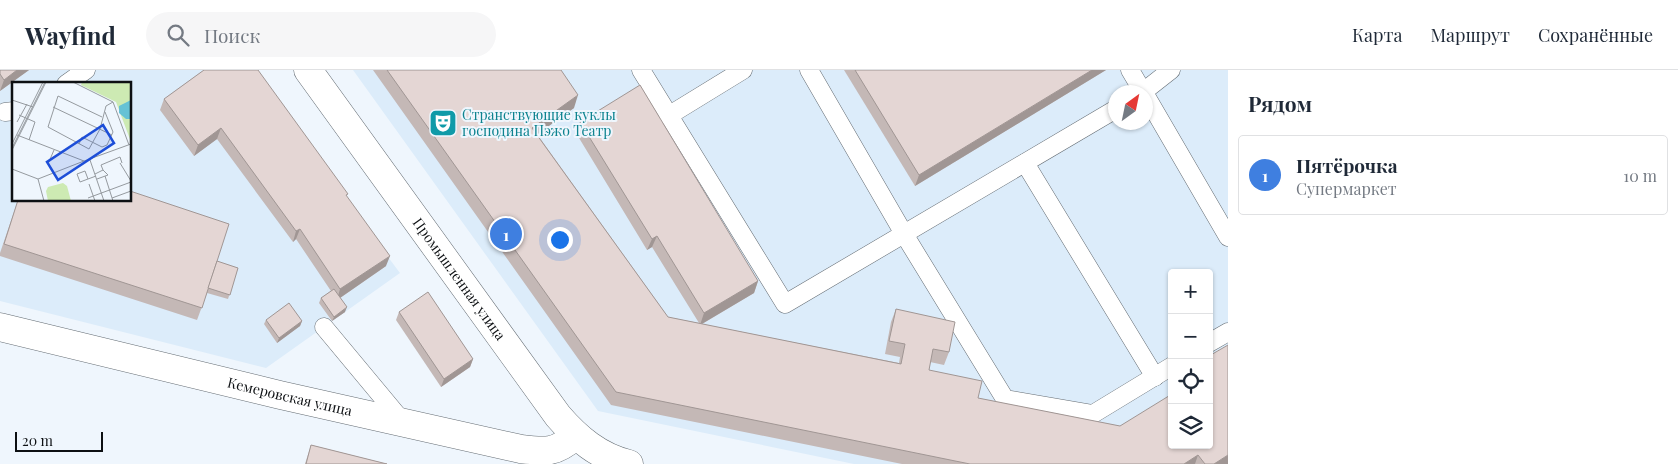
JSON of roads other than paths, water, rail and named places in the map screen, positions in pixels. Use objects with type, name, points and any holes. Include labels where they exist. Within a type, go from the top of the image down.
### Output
[{"type":"street","name":"Промышленная улица","points":[[308,70],[558,416],[575,436],[598,452],[629,464]]},
{"type":"street","name":"Кемеровская улица","points":[[0,327],[270,393],[543,452],[561,448],[575,436]]},
{"type":"lane","points":[[69,82],[86,70]]},
{"type":"lane","points":[[641,70],[785,304],[1108,114]]},
{"type":"lane","points":[[668,116],[743,70]]},
{"type":"lane","points":[[809,70],[904,234],[1005,399],[1093,414],[1168,369]]},
{"type":"lane","points":[[1130,70],[1139,85]]},
{"type":"lane","points":[[1152,85],[1171,70]]},
{"type":"lane","points":[[1153,108],[1228,237]]},
{"type":"lane","points":[[1025,163],[1155,377]]},
{"type":"lane","points":[[324,327],[403,423]]},
{"type":"lane","points":[[1213,341],[1228,332]]},
{"type":"place","name":"Странствующие куклы господина Пэжо Театр","points":[[443,123]]},
{"type":"place","name":"Пятёрочка","points":[[506,234]]}]
